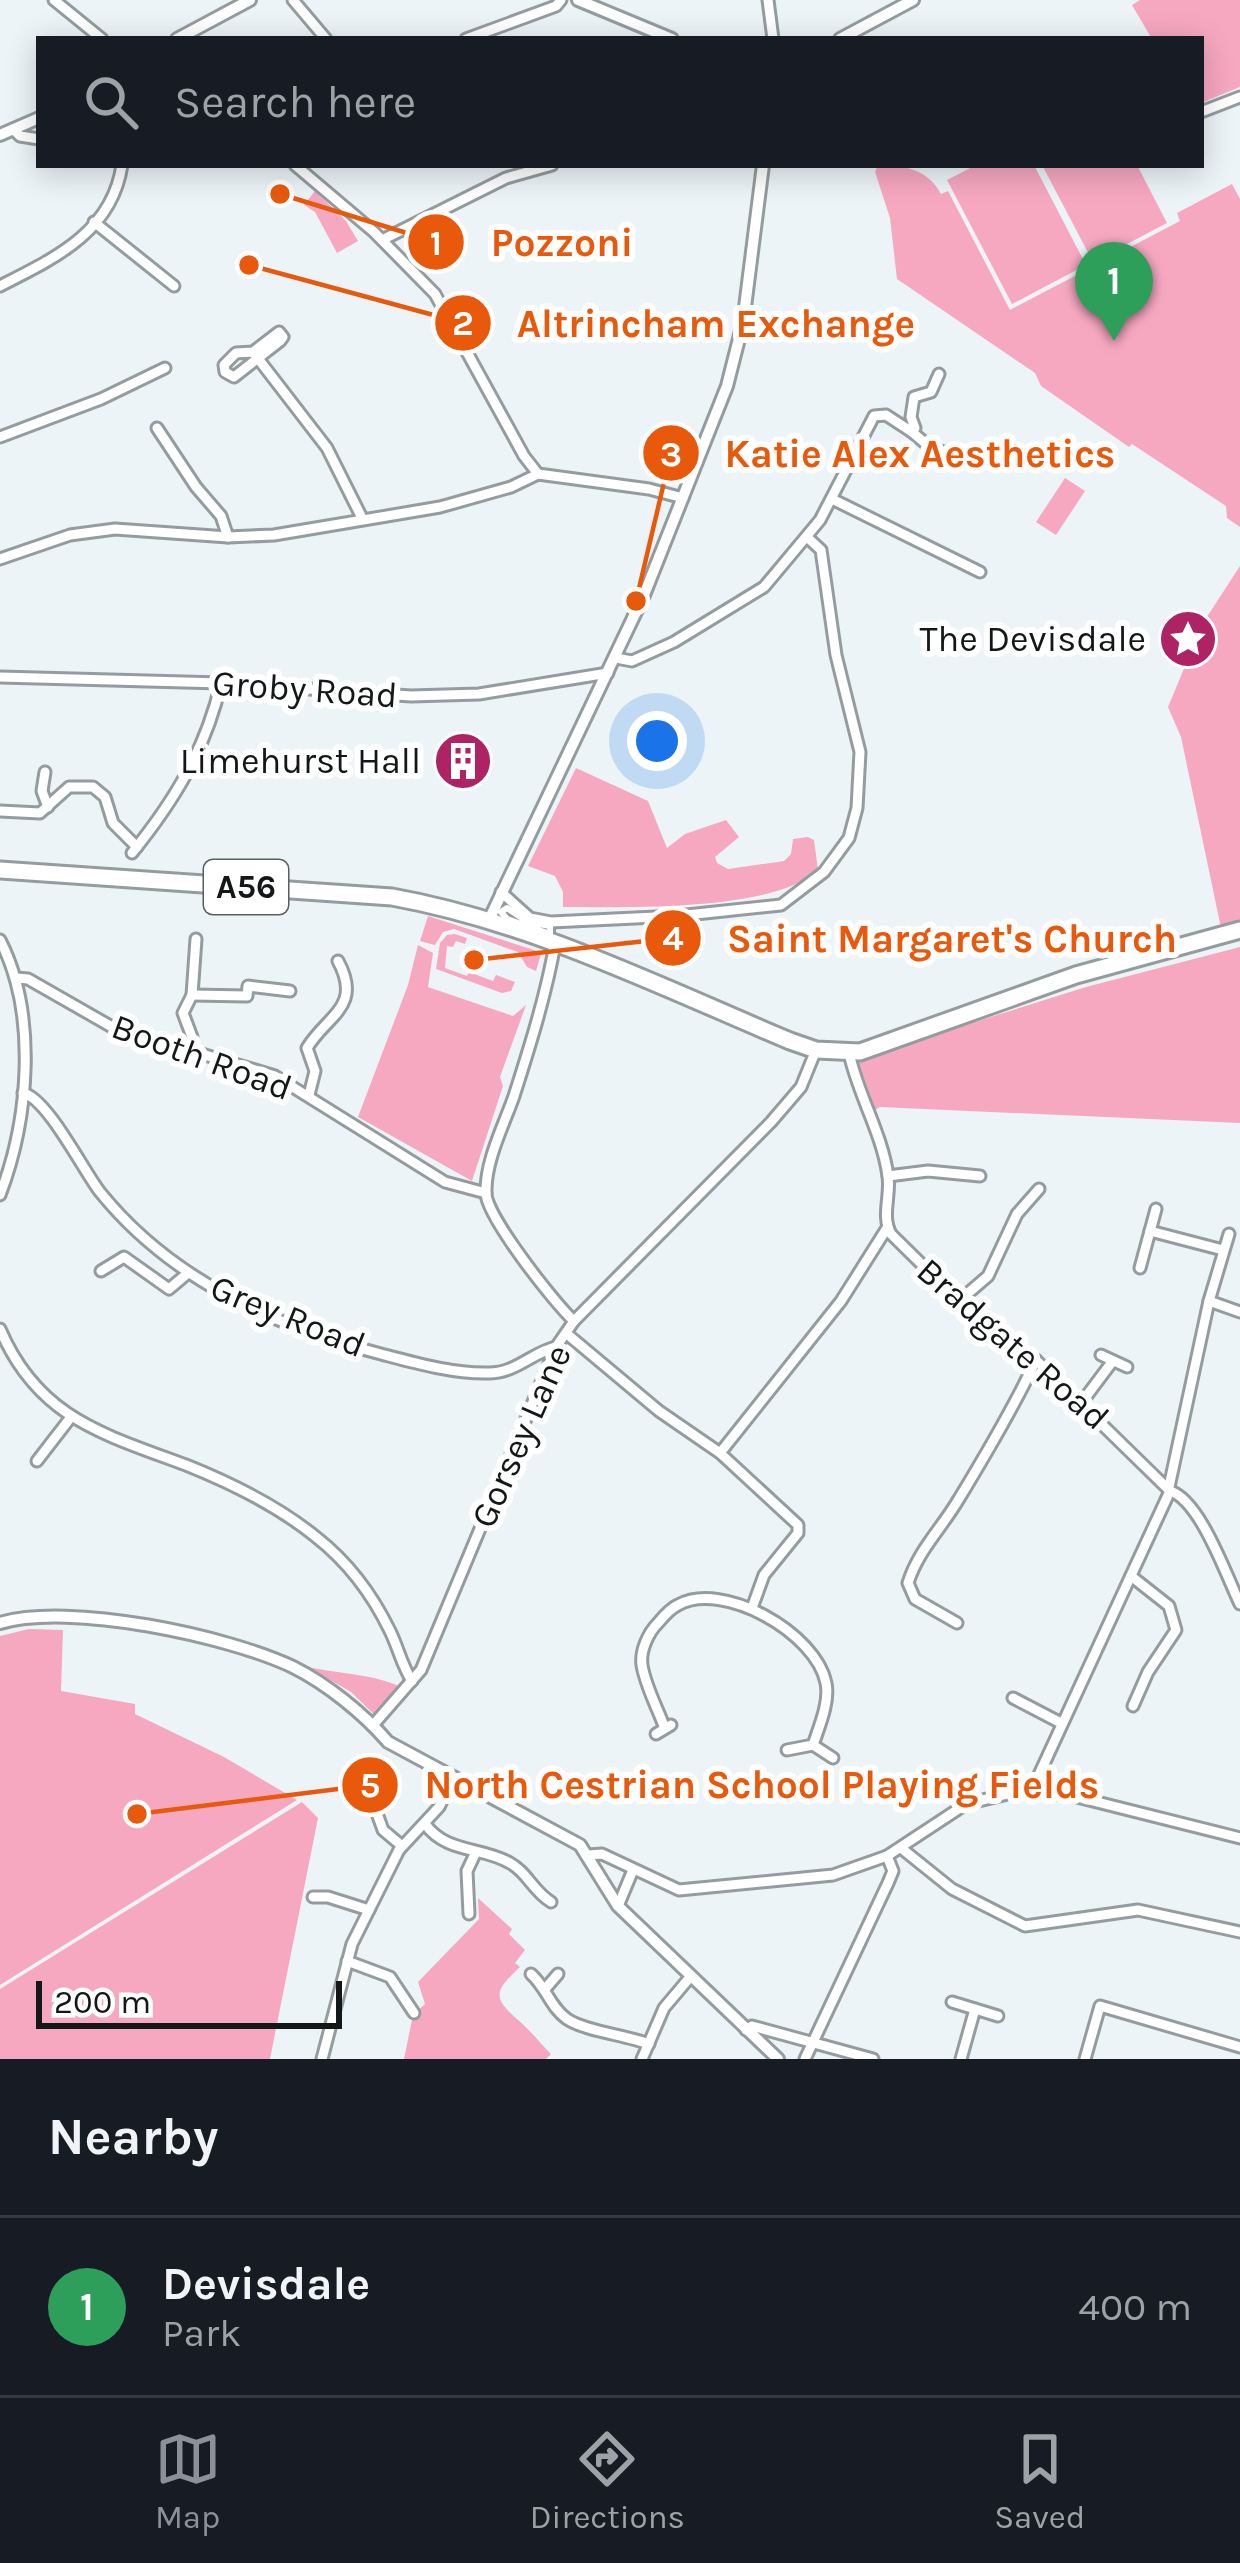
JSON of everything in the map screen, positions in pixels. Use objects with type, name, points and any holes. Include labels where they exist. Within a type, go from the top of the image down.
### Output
[{"type":"highway","name":"A56","points":[[0,869],[392,897],[445,906],[552,940],[816,1051],[849,1053],[912,1036],[1076,975],[1240,930]]},
{"type":"street","points":[[54,0],[99,36]]},
{"type":"street","points":[[183,36],[250,0]]},
{"type":"street","points":[[293,0],[323,36]]},
{"type":"street","points":[[474,36],[556,6],[561,0]]},
{"type":"street","points":[[578,0],[665,36]]},
{"type":"street","points":[[768,0],[773,36]]},
{"type":"street","points":[[846,36],[914,0]]},
{"type":"street","points":[[1204,111],[1240,98]]},
{"type":"street","points":[[0,135],[36,120]]},
{"type":"street","points":[[15,131],[36,139]]},
{"type":"street","points":[[0,286],[72,249],[117,195],[122,168]]},
{"type":"street","points":[[298,168],[382,240],[446,310],[538,474]]},
{"type":"street","points":[[382,240],[506,178],[541,168]]},
{"type":"street","points":[[489,920],[616,658],[727,386],[743,323],[763,168]]},
{"type":"street","points":[[94,222],[174,286]]},
{"type":"street","points":[[255,357],[327,448],[362,518]]},
{"type":"street","points":[[0,437],[165,368]]},
{"type":"street","points":[[912,432],[914,397],[932,392],[939,374]]},
{"type":"street","points":[[616,658],[632,661],[717,619],[764,587],[808,538],[874,416],[886,415],[941,451]]},
{"type":"street","points":[[157,428],[221,516],[228,537]]},
{"type":"street","points":[[0,560],[70,535],[115,529],[274,536],[440,507],[511,487],[538,474],[683,498]]},
{"type":"street","points":[[832,500],[980,572]]},
{"type":"street","points":[[501,892],[522,913],[542,921],[677,916],[781,905],[824,872],[848,838],[857,808],[860,752],[836,655],[821,550],[808,538]]},
{"type":"street","name":"Groby Road","points":[[0,676],[220,683],[411,696],[479,694],[601,671],[608,674]]},
{"type":"street","points":[[1,811],[38,814],[71,786],[97,789],[105,797],[112,823],[134,850],[175,799],[191,769],[220,683]]},
{"type":"street","points":[[45,772],[42,791],[48,807]]},
{"type":"street","points":[[486,1193],[550,968],[552,940],[550,926],[528,922],[507,908],[501,911],[507,919],[552,940]]},
{"type":"street","points":[[187,1050],[192,1037],[183,1013],[192,995],[196,939]]},
{"type":"street","points":[[0,940],[16,978],[23,1093],[15,1146],[0,1195]]},
{"type":"street","points":[[309,1095],[315,1071],[307,1048],[339,1012],[346,996],[346,979],[338,961]]},
{"type":"street","name":"Booth Road","points":[[16,978],[28,979],[112,1027],[275,1076],[445,1182],[486,1193]]},
{"type":"street","points":[[192,995],[247,996],[248,986],[290,991]]},
{"type":"street","points":[[574,1322],[782,1109],[809,1074],[816,1051]]},
{"type":"street","name":"Bradgate Road","points":[[849,1053],[888,1177],[887,1228],[959,1301],[1036,1360],[1170,1489],[1183,1496],[1240,1604]]},
{"type":"street","name":"Grey Road","points":[[23,1093],[36,1097],[113,1206],[188,1274],[246,1306],[339,1343],[408,1361],[488,1373],[515,1368],[556,1347]]},
{"type":"street","points":[[888,1177],[928,1171],[980,1176]]},
{"type":"street","points":[[959,1301],[988,1276],[1032,1189]]},
{"type":"street","name":"Gorsey Lane","points":[[374,1724],[412,1681],[435,1638],[556,1347],[574,1322],[548,1295],[488,1205],[486,1193]]},
{"type":"street","points":[[1140,1268],[1156,1209]]},
{"type":"street","points":[[720,1453],[842,1301],[887,1228]]},
{"type":"street","points":[[1150,1231],[1223,1250]]},
{"type":"street","points":[[1031,1792],[1170,1489],[1209,1301],[1229,1234]]},
{"type":"street","points":[[101,1270],[124,1257],[169,1288],[188,1274]]},
{"type":"street","points":[[1209,1301],[1240,1312]]},
{"type":"street","points":[[0,1329],[24,1376],[71,1417],[126,1445],[189,1466],[242,1491],[320,1540],[371,1595],[412,1681]]},
{"type":"street","points":[[567,1334],[659,1411],[720,1453],[800,1528],[764,1574],[752,1608]]},
{"type":"street","points":[[1101,1355],[1127,1367]]},
{"type":"street","points":[[957,1623],[916,1599],[908,1583],[910,1576],[1036,1360]]},
{"type":"street","points":[[1082,1402],[1112,1362]]},
{"type":"street","points":[[37,1461],[71,1417]]},
{"type":"street","points":[[1131,1576],[1169,1606],[1176,1630],[1148,1672],[1133,1706]]},
{"type":"street","points":[[664,1728],[641,1663],[644,1644],[676,1605],[692,1600],[752,1608],[800,1638],[826,1682],[813,1745]]},
{"type":"street","points":[[0,1623],[29,1616],[72,1617],[222,1643],[306,1675],[374,1724],[388,1742],[571,1838],[589,1855],[618,1906],[778,2059]]},
{"type":"street","points":[[1013,1698],[1060,1723]]},
{"type":"street","points":[[787,1750],[813,1745],[833,1758]]},
{"type":"street","points":[[322,2059],[347,1961],[369,1910],[402,1846],[439,1807],[454,1777]]},
{"type":"street","points":[[589,1855],[602,1854],[679,1890],[833,1875],[887,1856],[966,1804],[1006,1792],[1069,1795],[1240,1838]]},
{"type":"street","points":[[375,1807],[383,1830],[402,1846]]},
{"type":"street","points":[[425,1824],[441,1842],[506,1860],[524,1872],[535,1891],[551,1903]]},
{"type":"street","points":[[901,1848],[952,1889],[1025,1927],[1138,1910],[1240,1932]]},
{"type":"street","points":[[455,1907],[469,1913],[467,1871],[475,1854]]},
{"type":"street","points":[[805,2059],[893,1871],[887,1856]]},
{"type":"street","points":[[618,1906],[633,1870]]},
{"type":"street","points":[[313,1897],[369,1910]]},
{"type":"street","points":[[347,1961],[389,1977],[414,2013]]},
{"type":"street","points":[[531,1974],[552,2006],[577,2024],[649,2044]]},
{"type":"street","points":[[545,1989],[558,1974]]},
{"type":"street","points":[[642,2059],[664,2008],[691,1976]]},
{"type":"street","points":[[952,2002],[998,2016]]},
{"type":"street","points":[[1084,2059],[1100,2006],[1240,2047]]},
{"type":"street","points":[[961,2059],[975,2009]]},
{"type":"street","points":[[746,2030],[752,2026],[873,2059]]},
{"type":"shaded area","points":[[1140,0],[1240,0],[1240,87],[1204,102],[1204,36],[1150,36],[1132,5]]},
{"type":"shaded area","points":[[877,168],[914,170],[941,194],[948,191],[1010,310],[1180,221],[1177,213],[1232,184],[1240,199],[1240,527],[1227,518],[1226,506],[1132,444],[1129,447],[1041,386],[1035,373],[897,279],[890,218]]},
{"type":"shaded area","points":[[970,168],[1036,168],[1086,265],[1012,304],[947,180]]},
{"type":"shaded area","points":[[1044,168],[1139,168],[1167,223],[1093,262]]},
{"type":"shaded area","points":[[315,191],[346,221],[358,241],[337,253],[315,212],[304,205]]},
{"type":"shaded area","points":[[1065,478],[1085,491],[1056,535],[1036,522]]},
{"type":"shaded area","points":[[1240,566],[1240,924],[1221,928],[1181,737],[1168,707],[1203,623]]},
{"type":"shaded area","points":[[576,768],[648,801],[667,848],[685,834],[726,820],[739,837],[715,857],[728,869],[784,861],[791,854],[793,839],[808,837],[814,840],[818,870],[797,884],[734,900],[563,907],[563,892],[555,876],[528,866]]},
{"type":"shaded area","points":[[428,916],[537,951],[541,954],[536,971],[527,967],[518,952],[454,929],[443,932],[435,945],[420,941]]},
{"type":"shaded area","points":[[455,934],[467,938],[465,944],[456,941],[453,947],[447,946],[445,968],[493,981],[496,975],[515,982],[511,991],[502,993],[436,969],[440,943]]},
{"type":"shaded area","points":[[418,945],[433,953],[428,987],[513,1016],[526,1005],[500,1077],[503,1086],[472,1181],[358,1117],[408,985]]},
{"type":"shaded area","points":[[1240,947],[1240,1123],[875,1110],[857,1059],[1086,987]]},
{"type":"shaded area","points":[[29,1629],[63,1630],[61,1691],[135,1704],[135,1714],[224,1757],[297,1800],[0,1985],[0,1636]]},
{"type":"shaded area","points":[[308,1667],[401,1687],[382,1722],[351,1692]]},
{"type":"shaded area","points":[[302,1802],[318,1818],[270,2059],[0,2059],[0,1989]]},
{"type":"shaded area","points":[[478,1898],[512,1929],[509,1934],[525,1950],[500,1998],[551,2054],[546,2059],[404,2059],[413,2015],[425,2004],[418,1982],[479,1919]]},
{"type":"place","name":"Pozzoni","points":[[280,194]]},
{"type":"place","name":"Altrincham Exchange","points":[[249,265]]},
{"type":"place","name":"Devisdale","points":[[1114,341]]},
{"type":"place","name":"Katie Alex Aesthetics","points":[[636,601]]},
{"type":"place","name":"The Devisdale","points":[[1188,639]]},
{"type":"place","name":"Limehurst Hall","points":[[463,761]]},
{"type":"place","name":"Saint Margaret's Church","points":[[474,960]]},
{"type":"place","name":"North Cestrian School Playing Fields","points":[[137,1814]]}]
